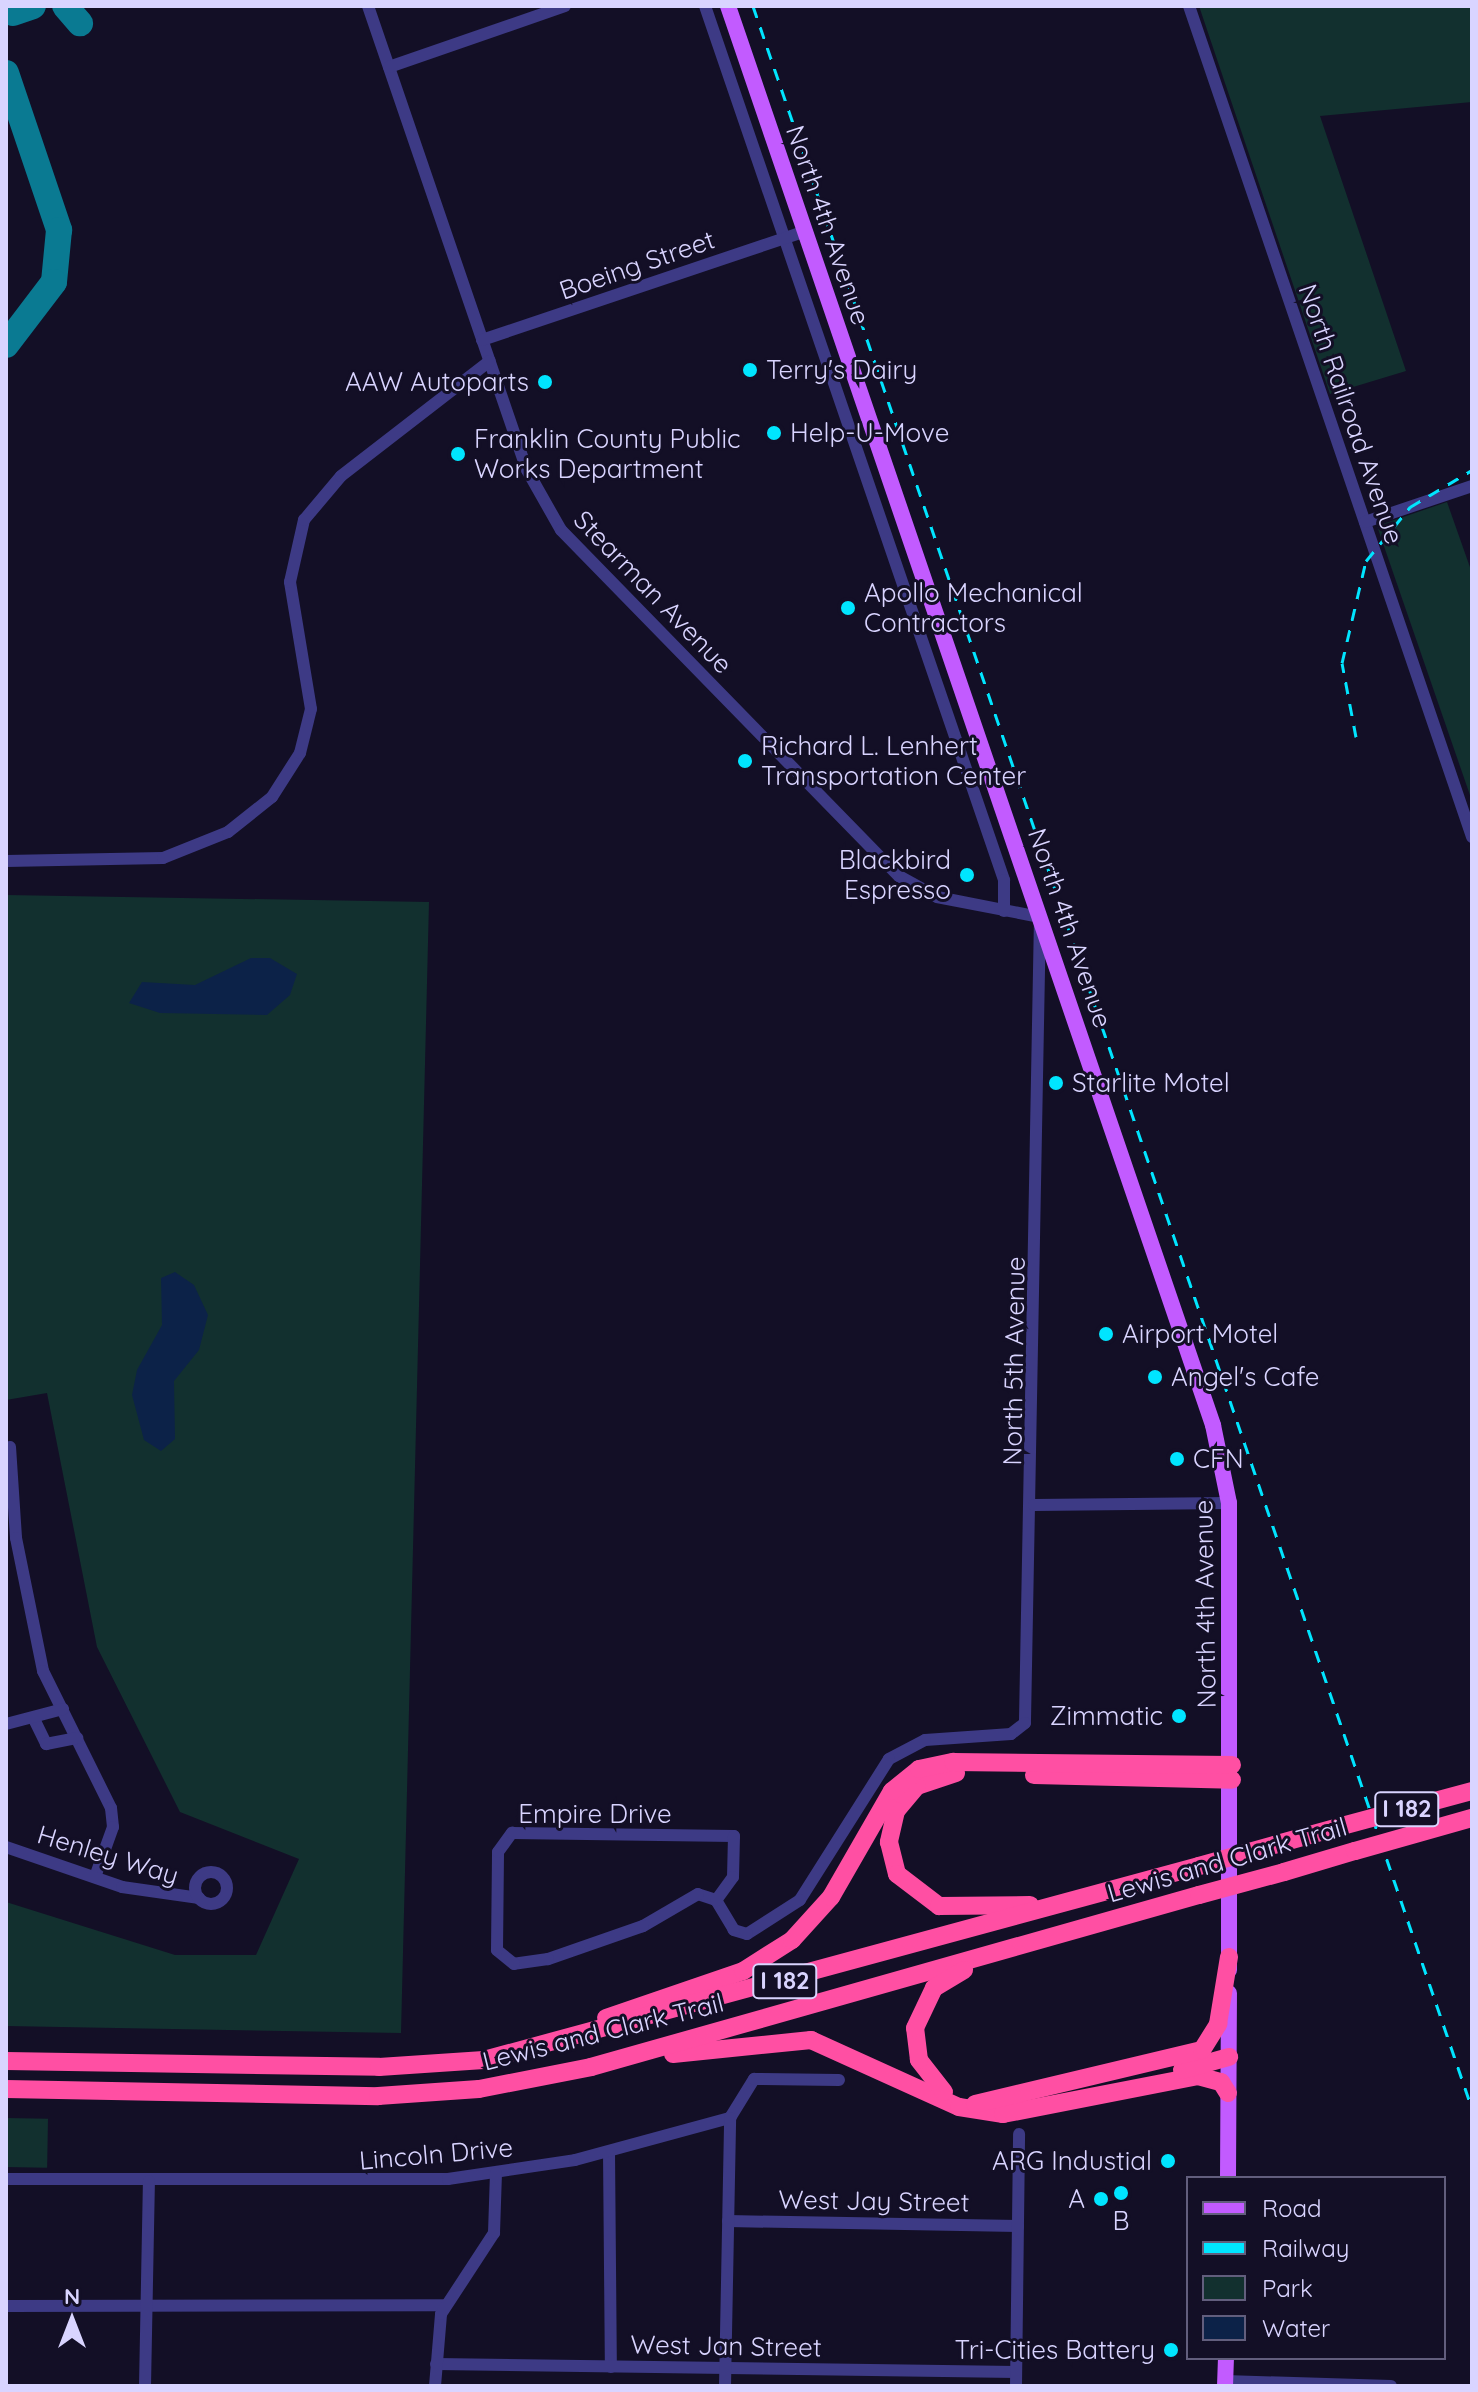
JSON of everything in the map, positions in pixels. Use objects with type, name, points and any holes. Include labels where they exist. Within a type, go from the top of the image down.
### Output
[{"type":"highway","points":[[484,2060],[743,1971],[777,1952],[819,1912],[892,1791],[919,1769],[953,1762],[1232,1772]]},
{"type":"highway","points":[[1084,1899],[997,1908],[929,1903],[893,1864],[896,1811],[917,1786],[947,1774],[1232,1772]]},
{"type":"highway","name":"Lewis and Clark Trail","points":[[6,2061],[379,2067],[484,2060],[1472,1791]]},
{"type":"highway","name":"Lewis and Clark Trail","points":[[6,2089],[412,2095],[591,2067],[1472,1818]]},
{"type":"highway","points":[[1025,1944],[951,1975],[921,2007],[919,2060],[946,2094],[983,2105],[1202,2050],[1229,2057]]},
{"type":"highway","points":[[1202,2050],[1218,2024],[1229,1957]]},
{"type":"highway","points":[[591,2067],[795,2038],[846,2050],[959,2107],[1021,2113],[1198,2076],[1221,2082],[1228,2093]]},
{"type":"highway","points":[[1021,2113],[1229,2057]]},
{"type":"main road","name":"North 4th Avenue","points":[[728,6],[1213,1425],[1229,1503],[1232,1772],[1228,2176]]},
{"type":"main road","points":[[1225,2384],[1226,2360]]},
{"type":"street","name":"Stearman Avenue","points":[[368,6],[534,485],[572,543],[899,876],[937,897],[1040,917]]},
{"type":"street","points":[[389,67],[565,6]]},
{"type":"street","points":[[705,6],[1004,880],[1004,911]]},
{"type":"street","name":"North Railroad Avenue","points":[[1189,6],[1472,837]]},
{"type":"street","name":"Boeing Street","points":[[482,340],[805,231]]},
{"type":"street","points":[[6,861],[163,858],[228,832],[272,797],[296,763],[309,721],[310,678],[290,582],[304,520],[341,476],[490,361]]},
{"type":"street","points":[[851,436],[873,429]]},
{"type":"street","points":[[1365,522],[1472,486]]},
{"type":"street","name":"North 5th Avenue","points":[[716,1900],[734,1930],[747,1934],[778,1920],[809,1888],[879,1768],[912,1745],[948,1736],[1011,1734],[1025,1723],[1034,1505],[1040,917]]},
{"type":"street","points":[[10,1447],[11,1538],[22,1569],[43,1671],[112,1818],[95,1877]]},
{"type":"street","points":[[1034,1505],[1229,1503]]},
{"type":"street","points":[[6,1571],[22,1569]]},
{"type":"street","points":[[6,1724],[63,1709]]},
{"type":"street","points":[[34,1719],[46,1744],[77,1738]]},
{"type":"street","name":"Empire Drive","points":[[507,1835],[734,1836],[740,1844],[733,1877],[716,1900],[691,1895],[643,1926],[548,1959],[514,1964],[497,1950],[498,1852],[507,1835]]},
{"type":"street","name":"Henley Way","points":[[6,1847],[155,1895],[199,1898]]},
{"type":"street","points":[[725,2386],[730,2118],[754,2079],[839,2080]]},
{"type":"street","name":"Lincoln Drive","points":[[6,2179],[370,2184],[496,2173],[609,2152],[730,2118]]},
{"type":"street","points":[[1016,2386],[1019,2134]]},
{"type":"street","points":[[609,2152],[615,2164],[611,2367]]},
{"type":"street","points":[[435,2386],[444,2305],[494,2233],[496,2173]]},
{"type":"street","points":[[145,2386],[149,2181]]},
{"type":"street","name":"West Jay Street","points":[[728,2221],[1018,2226]]},
{"type":"street","points":[[6,2306],[147,2309],[444,2305]]},
{"type":"street","name":"West Jan Street","points":[[436,2364],[1016,2372]]},
{"type":"street","points":[[1225,2384],[1391,2385]]},
{"type":"green space","points":[[1199,6],[1472,6],[1472,102],[1320,116],[1406,371],[1330,394]]},
{"type":"green space","points":[[1447,502],[1472,573],[1472,801],[1377,526]]},
{"type":"green space","points":[[6,895],[429,902],[401,2033],[6,2026],[6,1902],[175,1955],[256,1955],[299,1859],[180,1812],[97,1647],[47,1393],[6,1400]]},
{"type":"green space","points":[[6,2118],[48,2119],[47,2168],[6,2167]]},
{"type":"water","points":[[251,958],[270,958],[297,974],[290,995],[267,1015],[160,1013],[129,1003],[142,982],[195,985]]},
{"type":"water","points":[[175,1272],[194,1285],[208,1315],[199,1350],[174,1381],[175,1439],[161,1451],[144,1440],[132,1395],[137,1370],[162,1325],[161,1278]]},
{"type":"taxiway","points":[[13,13],[33,6]]},
{"type":"taxiway","points":[[65,6],[80,23]]},
{"type":"taxiway","points":[[6,73],[59,230],[54,282],[6,345]]},
{"type":"railway","points":[[753,6],[1472,2108]]},
{"type":"railway","points":[[1356,737],[1342,663],[1366,561],[1410,507],[1472,470]]},
{"type":"place","name":"Terry's Dairy","points":[[750,370]]},
{"type":"place","name":"AAW Autoparts","points":[[545,382]]},
{"type":"place","name":"Help-U-Move","points":[[774,433]]},
{"type":"place","name":"Franklin County Public Works Department","points":[[458,454]]},
{"type":"place","name":"Apollo Mechanical Contractors","points":[[848,608]]},
{"type":"place","name":"Richard L. Lenhert Transportation Center","points":[[745,761]]},
{"type":"place","name":"Blackbird Espresso","points":[[967,875]]},
{"type":"place","name":"Starlite Motel","points":[[1056,1083]]},
{"type":"place","name":"Airport Motel","points":[[1106,1334]]},
{"type":"place","name":"Angel's Cafe","points":[[1155,1377]]},
{"type":"place","name":"CFN","points":[[1177,1459]]},
{"type":"place","name":"Zimmatic","points":[[1179,1716]]},
{"type":"place","name":"ARG Industial","points":[[1168,2161]]},
{"type":"place","name":"B","points":[[1121,2193]]},
{"type":"place","name":"A","points":[[1101,2199]]},
{"type":"place","name":"Tri-Cities Battery","points":[[1171,2350]]}]
